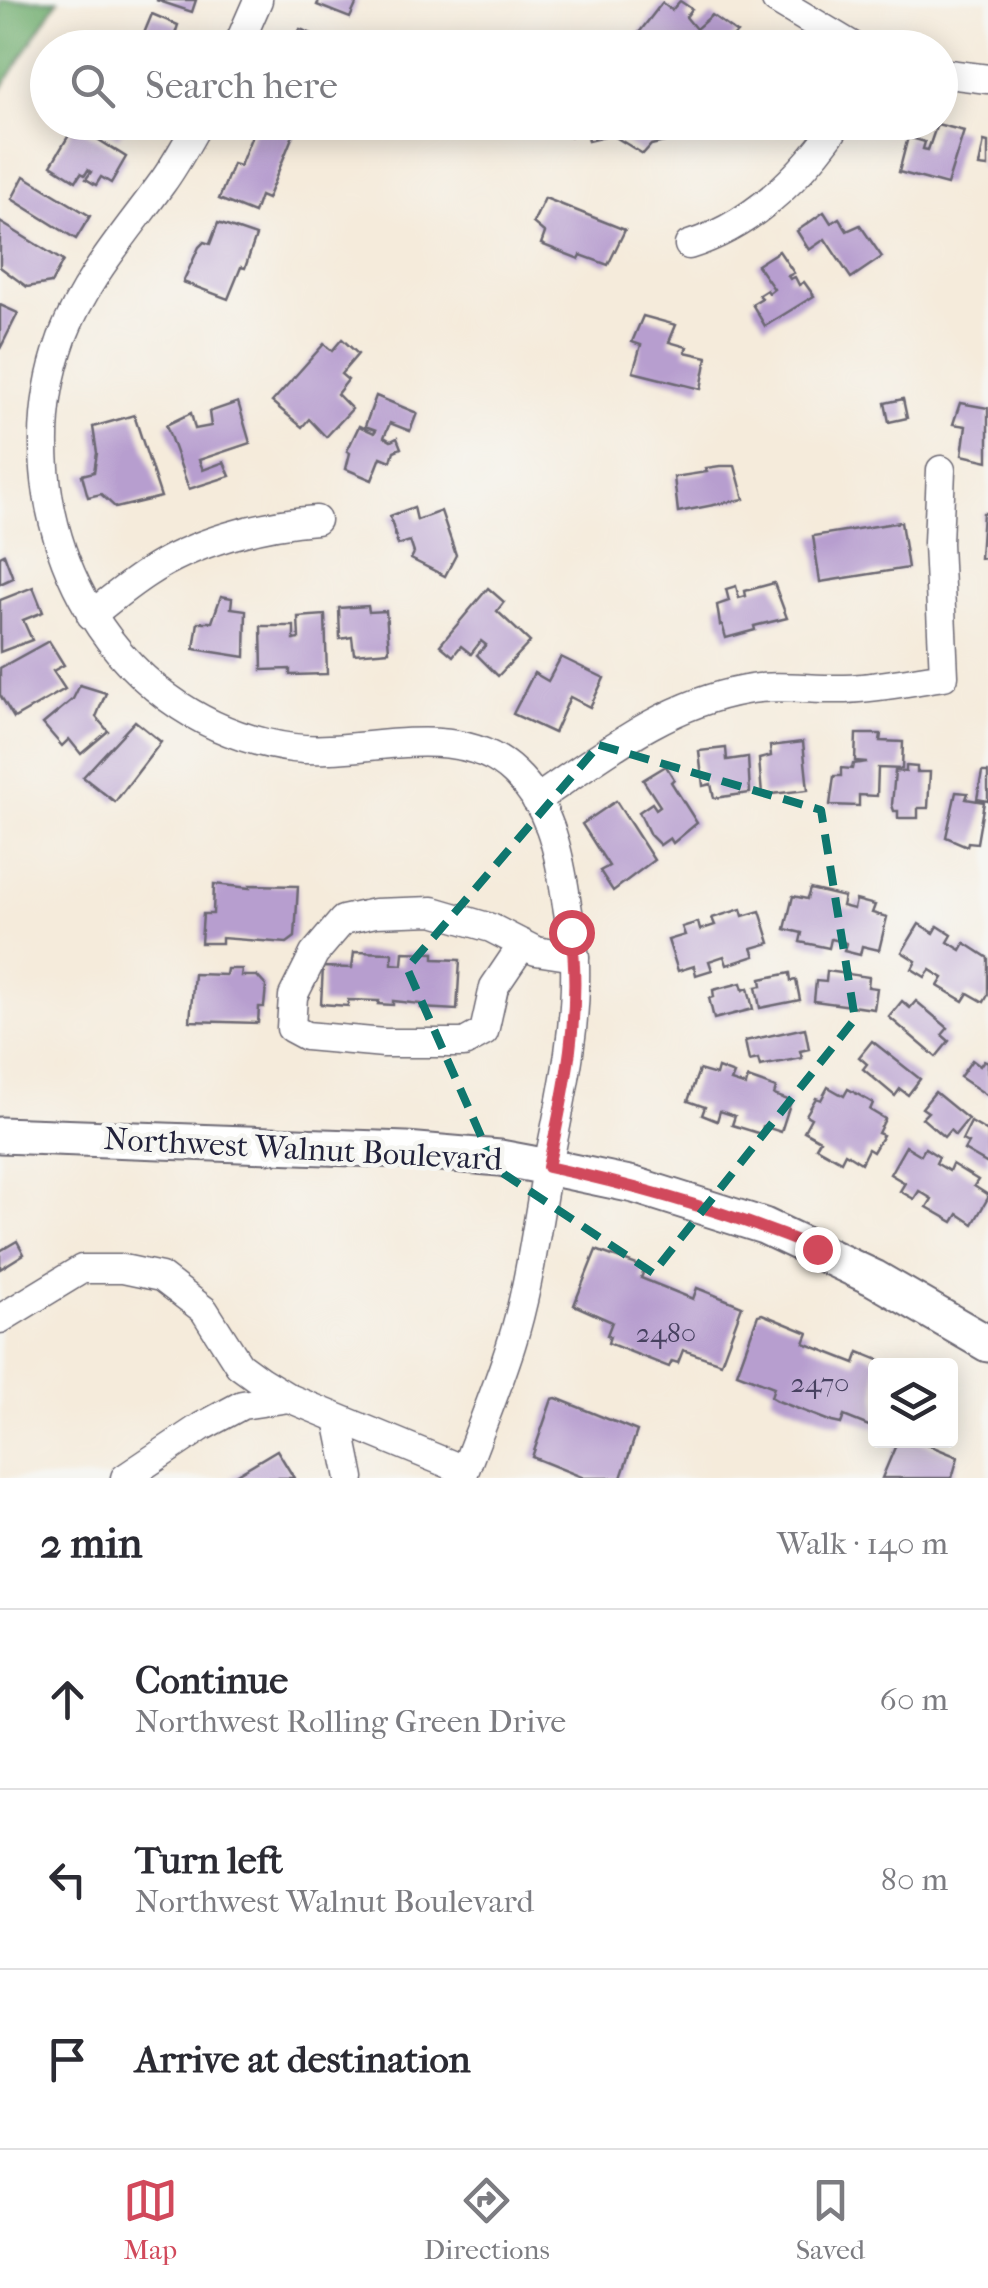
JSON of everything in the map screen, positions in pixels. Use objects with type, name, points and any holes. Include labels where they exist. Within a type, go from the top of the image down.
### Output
[{"type":"main road","name":"Northwest Walnut Boulevard","points":[[0,1135],[406,1150],[500,1158],[634,1185],[764,1226],[874,1278],[988,1344]]},
{"type":"street","points":[[245,30],[258,0]]},
{"type":"street","points":[[776,0],[826,30]]},
{"type":"street","points":[[958,75],[988,79]]},
{"type":"street","points":[[0,1319],[82,1269],[123,1269],[161,1277],[204,1310],[239,1364],[288,1398],[463,1474],[512,1344],[564,1092],[575,998],[575,958],[553,832],[517,774],[476,749],[428,743],[327,751],[294,748],[266,744],[216,724],[170,700],[124,659],[90,615],[68,576],[47,513],[41,436],[51,372],[73,312],[94,272],[166,178],[188,140]]},
{"type":"street","points":[[689,245],[732,227],[774,197],[824,140]]},
{"type":"street","points":[[536,800],[644,726],[721,695],[778,687],[845,689],[944,676],[938,543],[941,470]]},
{"type":"street","points":[[90,615],[174,558],[226,538],[316,520]]},
{"type":"street","points":[[523,944],[494,987],[484,1032],[464,1043],[384,1043],[306,1036],[292,1028],[293,996],[314,954],[343,920],[375,912],[432,911],[492,928],[523,944],[536,951],[575,958]]},
{"type":"street","points":[[125,1478],[242,1405],[288,1398]]},
{"type":"street","points":[[338,1418],[350,1478]]},
{"type":"highlighted area","points":[[599,745],[821,810],[855,1019],[653,1273],[495,1168],[407,968]]},
{"type":"green space","points":[[0,0],[58,0],[39,30],[30,30],[30,44],[0,91]]},
{"type":"building","points":[[156,0],[196,0],[192,12]]},
{"type":"building","points":[[319,0],[358,0],[350,18],[317,5]]},
{"type":"building","points":[[680,1],[692,9],[686,17],[696,29],[712,15],[733,30],[641,30],[662,3],[672,10]]},
{"type":"building","points":[[152,14],[178,25],[176,30],[145,30]]},
{"type":"building","points":[[958,129],[964,131],[947,185],[899,172],[907,140],[925,142],[923,149],[928,150],[931,140],[958,140]]},
{"type":"building","points":[[66,140],[99,140],[126,157],[111,183],[101,177],[96,185],[86,179],[91,172],[88,170],[76,181],[51,165]]},
{"type":"building","points":[[250,140],[291,140],[267,199],[260,196],[254,213],[219,199],[233,164],[240,166]]},
{"type":"building","points":[[620,140],[664,140],[643,154]]},
{"type":"building","points":[[984,141],[988,142],[988,167],[979,166]]},
{"type":"building","points":[[24,176],[90,216],[76,239],[12,199]]},
{"type":"building","points":[[545,198],[625,230],[608,265],[541,244],[545,233],[533,223]]},
{"type":"building","points":[[824,212],[831,223],[839,218],[847,231],[860,225],[882,257],[851,278],[825,239],[809,250],[797,231]]},
{"type":"building","points":[[0,222],[63,261],[51,283],[27,287],[0,267]]},
{"type":"building","points":[[218,223],[256,236],[228,299],[183,282],[199,247],[204,242],[210,244]]},
{"type":"building","points":[[779,251],[794,273],[788,276],[790,279],[795,277],[799,285],[804,282],[814,296],[765,326],[752,304],[762,298],[759,295],[774,289],[757,265]]},
{"type":"building","points":[[0,305],[18,313],[0,349]]},
{"type":"building","points":[[643,316],[676,325],[669,342],[687,347],[685,352],[707,357],[701,389],[633,372],[641,345],[632,342]]},
{"type":"building","points":[[342,339],[358,354],[341,374],[348,380],[337,394],[352,409],[326,437],[309,419],[302,427],[272,402],[324,344],[332,351]]},
{"type":"building","points":[[376,396],[417,413],[410,431],[390,423],[384,437],[391,441],[397,438],[401,448],[394,451],[391,461],[381,457],[372,480],[346,469],[350,453],[347,451],[359,426],[374,433],[376,430],[365,426]]},
{"type":"building","points":[[903,399],[907,418],[889,422],[885,403]]},
{"type":"building","points":[[238,402],[250,443],[199,460],[203,470],[224,462],[230,476],[189,489],[166,425],[191,413],[195,429],[211,426],[209,412]]},
{"type":"building","points":[[960,403],[988,408],[988,461],[962,455],[966,426],[953,424]]},
{"type":"building","points":[[134,415],[161,497],[116,508],[101,494],[88,497],[82,475],[94,472],[97,453],[93,427]]},
{"type":"building","points":[[735,466],[744,499],[678,512],[674,477]]},
{"type":"building","points":[[414,507],[417,520],[441,511],[456,555],[445,576],[411,559],[414,553],[410,541],[398,545],[390,516]]},
{"type":"building","points":[[983,513],[988,513],[988,559],[980,558]]},
{"type":"building","points":[[901,522],[908,568],[820,582],[813,536]]},
{"type":"building","points":[[4,554],[13,578],[0,584],[0,556]]},
{"type":"building","points":[[774,583],[787,618],[726,638],[717,605],[729,601],[726,589],[736,586],[739,598],[746,596],[745,591]]},
{"type":"building","points":[[33,587],[43,612],[23,620],[32,640],[0,652],[0,600]]},
{"type":"building","points":[[488,588],[504,602],[497,611],[530,642],[498,676],[477,655],[486,645],[481,641],[471,654],[461,646],[453,656],[440,645]]},
{"type":"building","points":[[221,596],[232,598],[231,608],[246,610],[245,657],[194,649],[198,622],[212,622]]},
{"type":"building","points":[[368,606],[369,612],[386,611],[389,651],[354,654],[352,637],[340,639],[339,608]]},
{"type":"building","points":[[325,615],[327,674],[290,675],[290,669],[262,670],[261,626],[294,626],[294,640],[299,639],[298,617]]},
{"type":"building","points":[[49,641],[64,665],[53,671],[65,689],[14,718],[0,695],[0,668]]},
{"type":"building","points":[[561,657],[604,678],[590,707],[570,697],[554,733],[513,714],[534,673],[548,681]]},
{"type":"building","points":[[80,685],[106,693],[96,717],[108,731],[81,754],[69,739],[62,746],[43,724],[73,699]]},
{"type":"building","points":[[135,721],[161,742],[115,802],[83,777]]},
{"type":"building","points":[[856,734],[881,734],[880,741],[903,742],[902,769],[878,768],[877,796],[859,795],[859,806],[830,805],[834,776],[841,776],[841,768],[852,769],[853,764],[867,762],[855,761]]},
{"type":"building","points":[[803,742],[808,790],[762,795],[759,759],[771,756],[770,746]]},
{"type":"building","points":[[726,748],[727,760],[748,757],[750,793],[714,798],[711,784],[703,786],[699,751]]},
{"type":"building","points":[[666,766],[674,779],[671,782],[697,823],[673,843],[670,838],[660,845],[650,835],[639,812],[652,803],[656,809],[660,806],[643,780]]},
{"type":"building","points":[[906,766],[917,767],[917,772],[930,772],[928,808],[918,808],[918,818],[898,818],[892,805],[895,771],[906,772]]},
{"type":"building","points":[[982,772],[988,772],[988,801],[977,799]]},
{"type":"building","points":[[956,792],[968,793],[966,799],[984,802],[977,843],[968,842],[967,846],[946,837]]},
{"type":"building","points":[[616,801],[654,860],[613,891],[600,871],[609,866],[582,824]]},
{"type":"building","points":[[214,884],[250,888],[298,886],[295,937],[287,943],[222,938],[222,943],[201,943],[203,914],[213,914]]},
{"type":"building","points":[[810,889],[844,897],[842,906],[854,909],[856,900],[875,905],[872,913],[887,917],[879,950],[862,946],[860,955],[844,951],[846,943],[836,940],[831,939],[829,948],[800,942],[802,933],[785,929],[793,896],[807,899]]},
{"type":"building","points":[[741,909],[743,916],[760,911],[770,943],[752,948],[755,956],[727,965],[724,956],[709,961],[712,970],[696,975],[694,966],[678,971],[668,940],[685,935],[682,927],[698,922],[700,930],[715,925],[712,918]]},
{"type":"building","points":[[919,924],[934,933],[938,926],[952,935],[948,942],[961,950],[965,943],[988,958],[988,995],[984,1002],[968,993],[963,1001],[938,986],[943,978],[930,970],[925,977],[912,969],[916,961],[902,952]]},
{"type":"building","points":[[354,952],[392,953],[392,964],[402,965],[403,952],[434,953],[434,959],[460,960],[457,1010],[421,1008],[421,1004],[393,1001],[393,1005],[348,1000],[348,1006],[321,1004],[323,967],[352,968]]},
{"type":"building","points":[[227,969],[242,969],[241,976],[257,976],[266,986],[258,1023],[190,1021],[194,974],[226,975]]},
{"type":"building","points":[[827,971],[869,977],[868,987],[877,988],[874,1009],[814,1001],[816,981],[826,982]]},
{"type":"building","points":[[790,973],[791,981],[796,980],[800,1000],[760,1008],[756,987],[762,986],[761,979]]},
{"type":"building","points":[[741,983],[743,990],[748,988],[753,1009],[714,1019],[709,998],[714,997],[713,990]]},
{"type":"building","points":[[902,1001],[910,1008],[916,1001],[948,1028],[942,1035],[949,1041],[936,1057],[889,1017]]},
{"type":"building","points":[[805,1028],[809,1049],[800,1051],[802,1058],[760,1066],[758,1059],[749,1061],[745,1041]]},
{"type":"building","points":[[872,1041],[920,1079],[908,1095],[900,1089],[895,1096],[863,1069],[867,1064],[859,1057]]},
{"type":"building","points":[[972,1060],[980,1066],[984,1060],[988,1062],[988,1096],[960,1077]]},
{"type":"building","points":[[718,1068],[734,1074],[731,1081],[746,1086],[748,1078],[776,1088],[774,1095],[791,1101],[781,1132],[763,1126],[761,1134],[732,1125],[735,1116],[720,1111],[717,1121],[702,1115],[705,1107],[688,1101],[699,1070],[716,1075]]},
{"type":"building","points":[[828,1087],[844,1096],[848,1089],[873,1103],[870,1110],[885,1119],[878,1133],[883,1135],[873,1152],[868,1149],[861,1163],[845,1153],[841,1161],[816,1147],[820,1140],[804,1131],[811,1118],[806,1115]]},
{"type":"building","points":[[935,1092],[968,1119],[955,1135],[950,1130],[944,1137],[922,1118],[928,1112],[922,1108]]},
{"type":"building","points":[[971,1122],[988,1132],[988,1164],[964,1150],[968,1143],[962,1140]]},
{"type":"building","points":[[906,1146],[921,1155],[925,1148],[939,1157],[936,1163],[949,1171],[952,1164],[978,1180],[974,1186],[988,1198],[973,1224],[958,1214],[953,1222],[927,1207],[932,1199],[919,1191],[914,1199],[900,1191],[905,1183],[890,1174]]},
{"type":"building","points":[[17,1241],[24,1254],[0,1269],[0,1251]]},
{"type":"building","points":[[596,1250],[645,1268],[641,1278],[693,1299],[697,1288],[742,1306],[721,1363],[683,1350],[678,1363],[672,1361],[669,1367],[608,1343],[612,1322],[574,1305]]},
{"type":"building","points":[[758,1315],[808,1333],[804,1343],[855,1363],[859,1352],[874,1358],[868,1358],[868,1426],[844,1416],[841,1424],[832,1422],[778,1401],[771,1397],[774,1387],[737,1373]]},
{"type":"building","points":[[552,1399],[637,1431],[621,1478],[584,1478],[532,1457]]},
{"type":"building","points":[[895,1448],[936,1448],[958,1457],[952,1478],[882,1478]]},
{"type":"building","points":[[277,1450],[294,1478],[230,1478]]},
{"type":"route","points":[[571,932],[575,998],[564,1092],[548,1167],[687,1200],[817,1249]]}]
